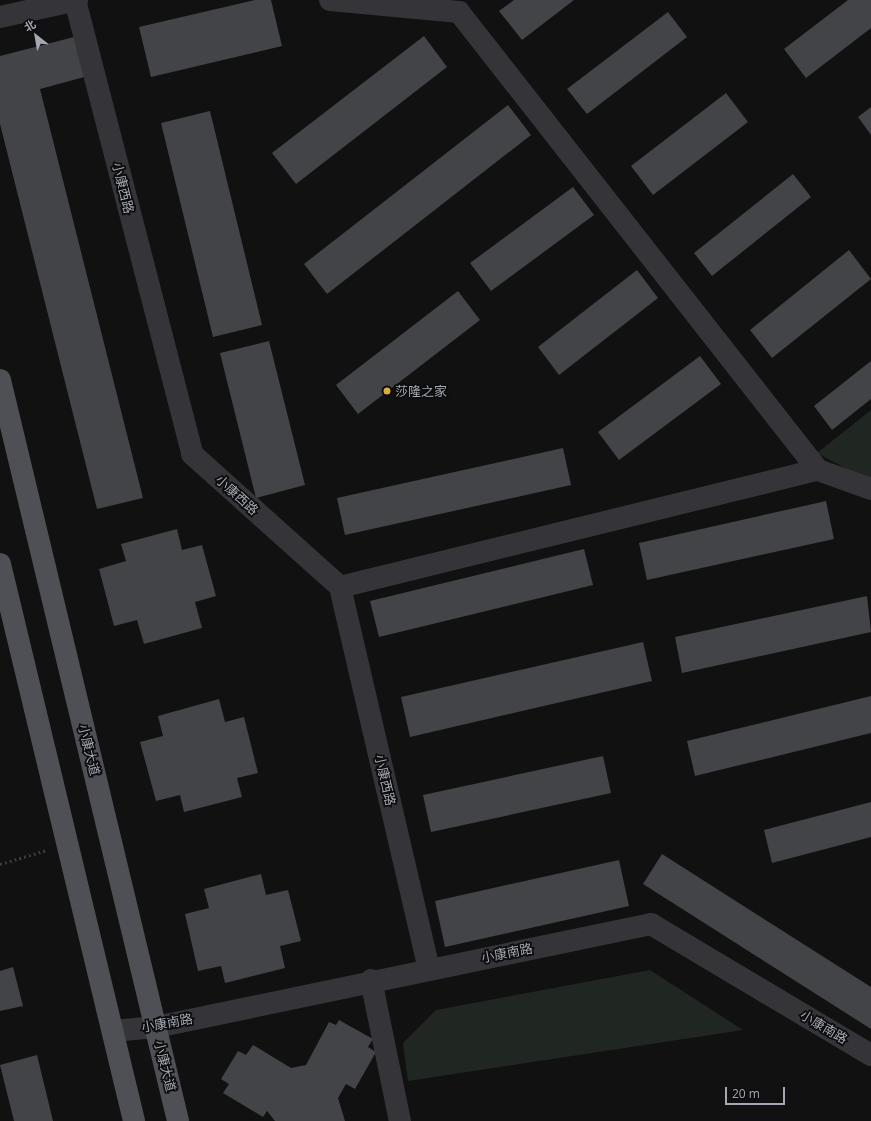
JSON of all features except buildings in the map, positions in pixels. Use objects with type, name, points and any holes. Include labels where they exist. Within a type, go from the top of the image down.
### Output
[{"type":"main road","name":"小康大道","points":[[0,380],[178,1121]]},
{"type":"main road","points":[[0,564],[134,1121]]},
{"type":"lane","points":[[0,17],[76,0]]},
{"type":"lane","name":"小康西路","points":[[76,0],[192,454],[340,587],[429,968]]},
{"type":"lane","points":[[330,0],[459,12],[818,470],[871,489]]},
{"type":"lane","points":[[340,587],[818,470]]},
{"type":"lane","name":"小康南路","points":[[113,1031],[156,1027],[371,980],[651,924],[871,1055]]},
{"type":"lane","points":[[371,980],[400,1121]]},
{"type":"path","points":[[0,864],[67,844]]},
{"type":"shaded area","points":[[871,410],[871,482],[817,453]]},
{"type":"shaded area","points":[[650,970],[743,1030],[408,1081],[403,1043],[436,1010]]},
{"type":"place","name":"莎隆之家","points":[[387,391]]}]
